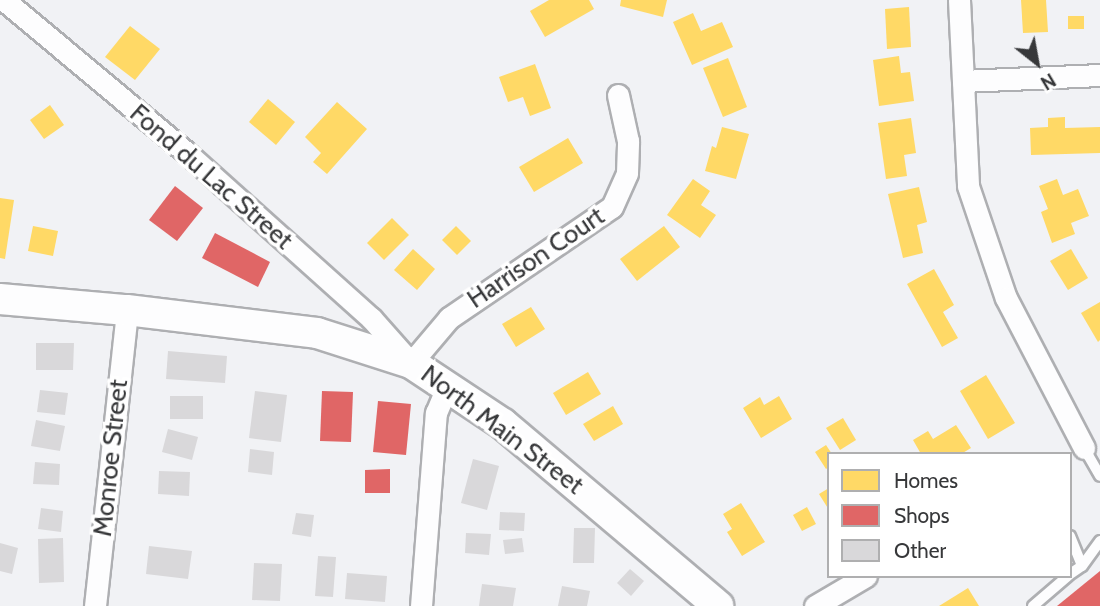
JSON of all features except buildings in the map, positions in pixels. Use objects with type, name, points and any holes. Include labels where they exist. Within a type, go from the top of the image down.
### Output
[{"type":"main road","name":"North Main Street","points":[[0,299],[127,310],[317,332],[411,363],[514,433],[718,606]]},
{"type":"street","name":"Fond du Lac Street","points":[[4,0],[188,155],[371,318],[411,363]]},
{"type":"street","points":[[960,0],[968,186],[1006,298],[1085,448]]},
{"type":"street","points":[[963,81],[1100,75]]},
{"type":"street","name":"Harrison Court","points":[[411,363],[449,317],[612,206],[627,173],[628,141],[618,95]]},
{"type":"street","name":"Monroe Street","points":[[95,606],[127,310]]},
{"type":"street","points":[[421,606],[436,413],[447,387]]},
{"type":"street","points":[[815,606],[863,578]]},
{"type":"lane","points":[[1085,448],[1100,476]]},
{"type":"lane","points":[[1072,541],[1082,566]]},
{"type":"lane","points":[[1072,573],[1082,566],[1100,541]]},
{"type":"lane","points":[[1033,606],[1066,578]]}]
